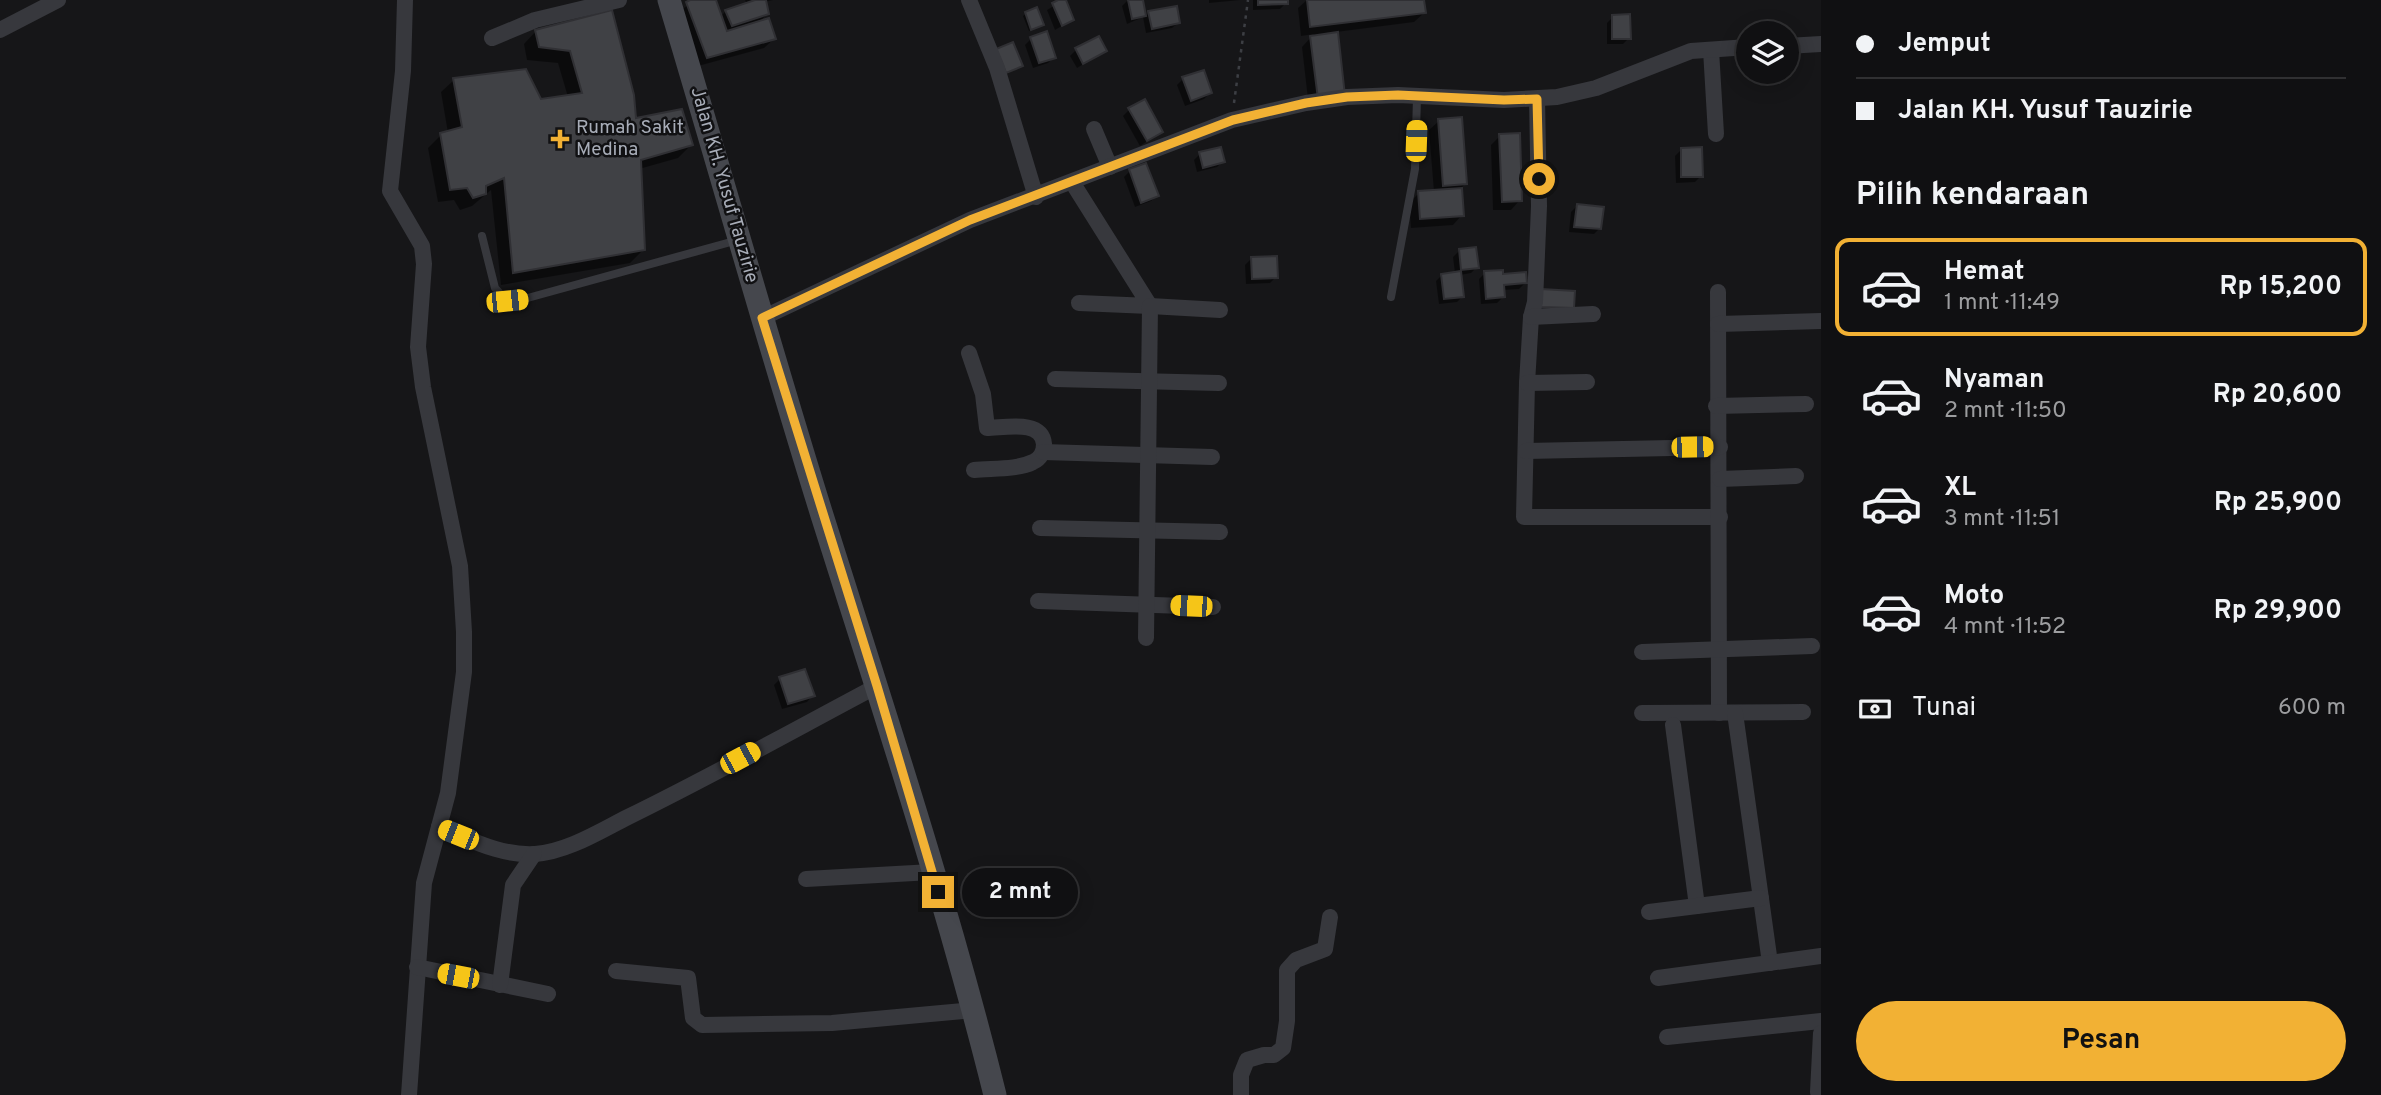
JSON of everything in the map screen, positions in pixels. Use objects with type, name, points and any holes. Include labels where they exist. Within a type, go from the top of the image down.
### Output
[{"type":"main road","name":"Jalan KH. Yusuf Tauzirie","points":[[669,0],[762,318],[877,686],[974,1010],[995,1095]]},
{"type":"street","points":[[0,30],[58,0]]},
{"type":"street","points":[[405,0],[404,71],[390,191],[422,246],[424,264],[418,347],[463,600],[464,672],[448,793],[424,883],[409,1095]]},
{"type":"street","points":[[492,38],[535,20],[619,0]]},
{"type":"street","points":[[970,0],[1000,80],[1036,197]]},
{"type":"street","points":[[1799,45],[1821,44]]},
{"type":"street","points":[[762,318],[970,220],[1233,120],[1306,103],[1347,97],[1537,99],[1596,88],[1692,51],[1736,48]]},
{"type":"street","points":[[1711,50],[1716,134]]},
{"type":"street","points":[[1537,99],[1539,206],[1535,302],[1531,317],[1527,383],[1524,517],[1720,517]]},
{"type":"street","points":[[1094,129],[1110,167]]},
{"type":"street","points":[[1072,182],[1150,306],[1146,638]]},
{"type":"street","points":[[1718,292],[1718,649],[1770,963]]},
{"type":"street","points":[[1079,303],[1220,310]]},
{"type":"street","points":[[1531,317],[1593,314]]},
{"type":"street","points":[[1718,324],[1821,321]]},
{"type":"street","points":[[969,353],[983,394],[987,428],[1031,428],[1042,436],[1043,452]]},
{"type":"street","points":[[1055,379],[1219,383]]},
{"type":"street","points":[[1527,383],[1587,382]]},
{"type":"street","points":[[1716,406],[1806,404]]},
{"type":"street","points":[[1526,451],[1720,447]]},
{"type":"street","points":[[974,470],[1032,463],[1043,452],[1212,457]]},
{"type":"street","points":[[1720,479],[1796,476]]},
{"type":"street","points":[[1040,528],[1220,533]]},
{"type":"street","points":[[1038,601],[1213,607]]},
{"type":"street","points":[[1642,652],[1811,646]]},
{"type":"street","points":[[439,827],[496,850],[534,854],[564,847],[877,686]]},
{"type":"street","points":[[1642,713],[1803,712]]},
{"type":"street","points":[[1673,725],[1697,906]]},
{"type":"street","points":[[500,985],[513,885],[534,854]]},
{"type":"street","points":[[806,879],[932,872]]},
{"type":"street","points":[[1649,912],[1761,898]]},
{"type":"street","points":[[1241,1095],[1242,1068],[1247,1060],[1254,1056],[1280,1053],[1283,1048],[1287,1021],[1287,970],[1296,960],[1325,949],[1330,917]]},
{"type":"street","points":[[1658,978],[1821,956]]},
{"type":"street","points":[[417,968],[548,995]]},
{"type":"street","points":[[616,971],[688,978],[693,1018],[702,1025],[832,1023],[974,1010]]},
{"type":"street","points":[[1667,1037],[1821,1021]]},
{"type":"street","points":[[1818,1092],[1821,1033]]},
{"type":"lane","points":[[1391,297],[1415,169],[1417,97]]},
{"type":"lane","points":[[482,236],[495,288],[507,301],[524,299],[741,239]]},
{"type":"path","points":[[1233,120],[1248,0]]},
{"type":"building","points":[[716,0],[727,31],[769,18],[776,39],[707,58],[686,2]]},
{"type":"building","points":[[755,0],[766,0],[769,14],[732,26],[725,10]]},
{"type":"building","points":[[1066,0],[1074,20],[1062,26],[1052,3]]},
{"type":"building","points":[[1128,0],[1143,0],[1146,16],[1132,19]]},
{"type":"building","points":[[1258,0],[1288,0],[1288,4],[1258,5]]},
{"type":"building","points":[[1307,0],[1424,0],[1426,13],[1310,27]]},
{"type":"building","points":[[1177,6],[1180,23],[1152,29],[1148,11]]},
{"type":"building","points":[[1037,7],[1044,25],[1031,30],[1025,12]]},
{"type":"building","name":"Rumah Sakit Medina","points":[[612,10],[634,95],[636,118],[682,109],[693,145],[641,160],[645,250],[513,273],[504,178],[486,186],[486,194],[473,198],[467,188],[450,190],[440,133],[462,127],[453,78],[526,69],[541,99],[582,93],[570,51],[539,47],[535,30]]},
{"type":"building","points":[[1630,14],[1631,39],[1612,39],[1612,15]]},
{"type":"building","points":[[1047,31],[1056,58],[1039,63],[1030,37]]},
{"type":"building","points":[[1338,32],[1345,96],[1318,99],[1310,36]]},
{"type":"building","points":[[1099,36],[1107,51],[1083,64],[1075,48]]},
{"type":"building","points":[[1013,42],[1023,66],[1006,73],[996,49]]},
{"type":"building","points":[[1204,70],[1212,93],[1191,101],[1182,77]]},
{"type":"building","points":[[1145,99],[1163,132],[1147,141],[1128,108]]},
{"type":"building","points":[[1462,117],[1467,184],[1443,186],[1438,119]]},
{"type":"building","points":[[1520,133],[1522,201],[1502,202],[1499,134]]},
{"type":"building","points":[[1221,147],[1225,162],[1203,168],[1199,152]]},
{"type":"building","points":[[1702,147],[1703,177],[1681,177],[1681,148]]},
{"type":"building","points":[[1146,163],[1159,196],[1141,203],[1129,169]]},
{"type":"building","points":[[1462,188],[1464,216],[1420,219],[1418,191]]},
{"type":"building","points":[[1577,204],[1604,207],[1601,229],[1574,227]]},
{"type":"building","points":[[1476,247],[1479,268],[1461,270],[1459,249]]},
{"type":"building","points":[[1277,256],[1278,278],[1252,279],[1251,257]]},
{"type":"building","points":[[1503,270],[1503,274],[1526,272],[1527,283],[1504,285],[1505,297],[1486,299],[1484,271]]},
{"type":"building","points":[[1461,271],[1464,297],[1444,299],[1441,274]]},
{"type":"building","points":[[1541,289],[1575,291],[1574,308],[1540,307]]},
{"type":"building","points":[[805,669],[815,696],[788,704],[779,677]]},
{"type":"place","name":"Rumah Sakit Medina","points":[[560,139]]},
{"type":"route","points":[[938,892],[762,318],[970,220],[1233,120],[1306,103],[1347,97],[1398,95],[1537,99],[1539,179]]}]
